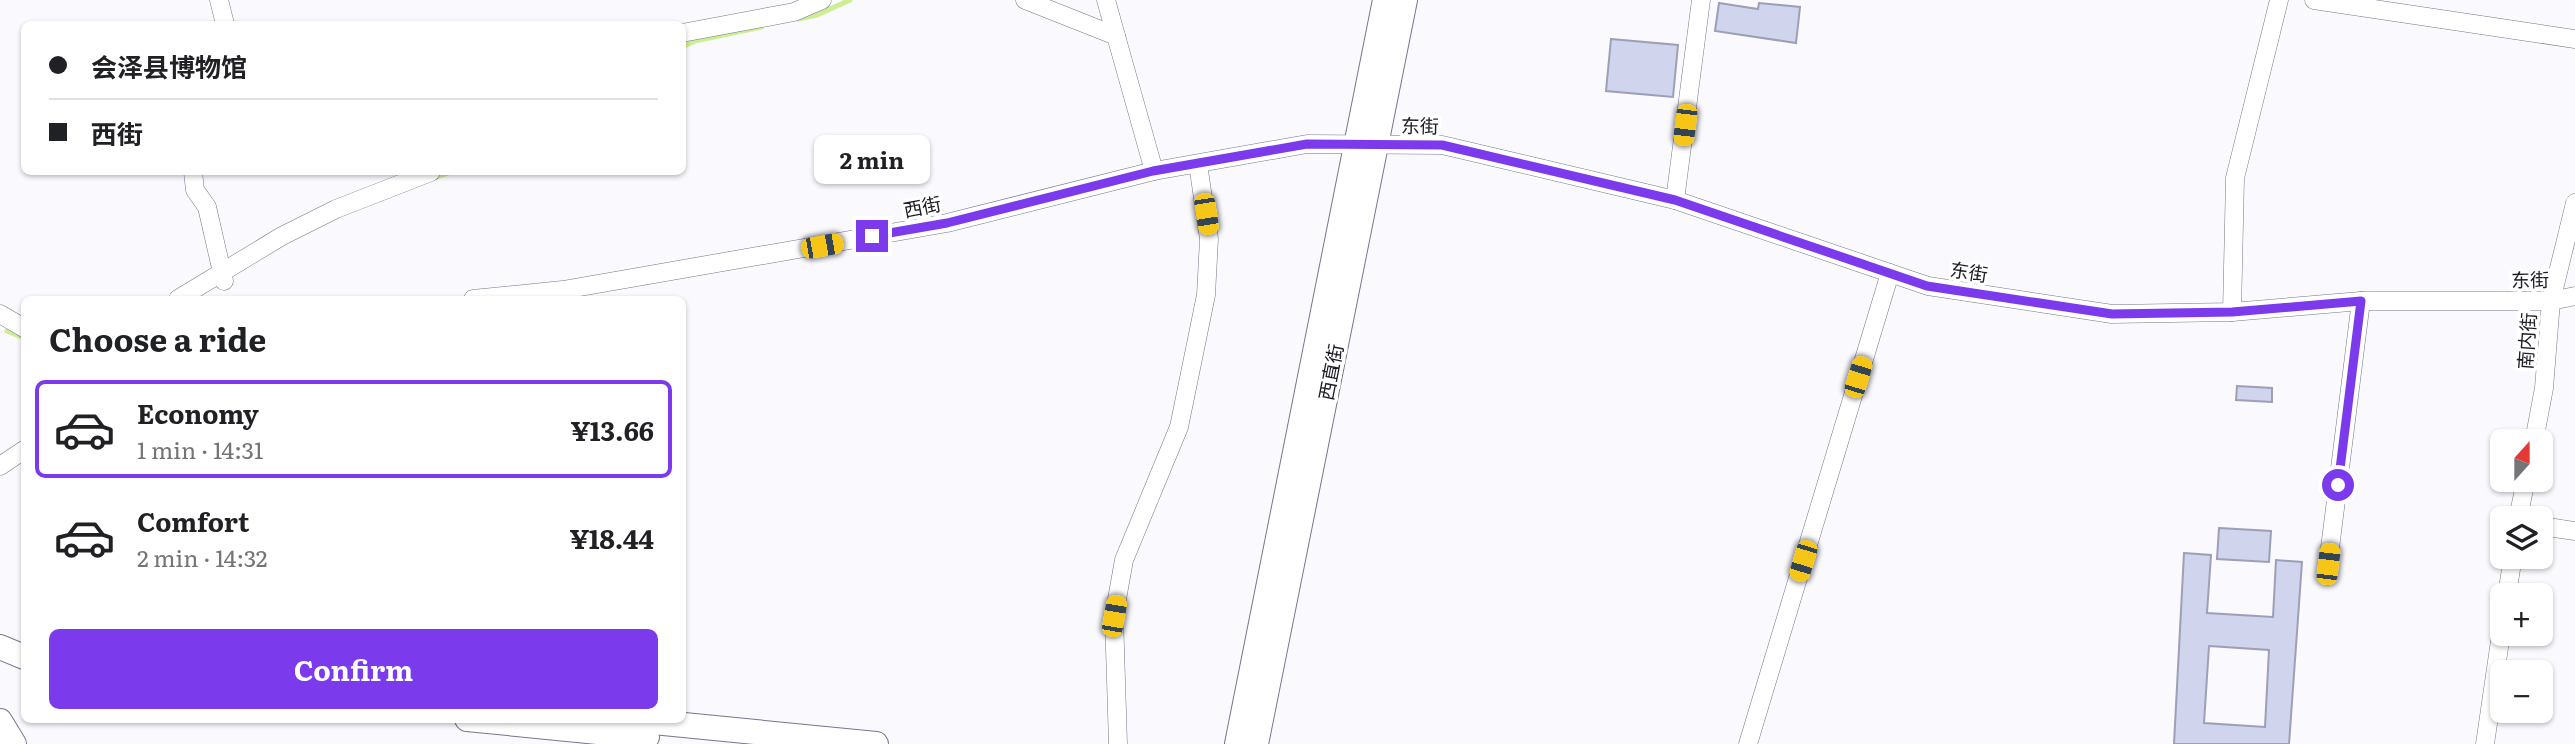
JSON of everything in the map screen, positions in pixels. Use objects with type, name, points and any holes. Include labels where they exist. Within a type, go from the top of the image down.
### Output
[{"type":"street","points":[[219,0],[224,21]]},
{"type":"street","points":[[686,32],[794,12],[822,0]]},
{"type":"street","points":[[1025,0],[1116,36]]},
{"type":"street","points":[[1105,0],[1153,171]]},
{"type":"street","name":"西直街","points":[[1256,744],[1365,145],[1385,0]]},
{"type":"street","name":"西直街","points":[[1237,744],[1365,145],[1405,0]]},
{"type":"street","points":[[1675,200],[1701,0]]},
{"type":"street","points":[[2232,312],[2235,178],[2279,0]]},
{"type":"street","points":[[2315,0],[2575,39]]},
{"type":"street","name":"西街","points":[[502,296],[576,288],[947,223],[1153,171],[1307,144],[1365,145]]},
{"type":"street","name":"东街","points":[[1365,145],[1442,145],[1675,200],[1927,286],[2112,314],[2232,312],[2361,301],[2550,301],[2575,296]]},
{"type":"street","points":[[1118,744],[1114,616],[1124,560],[1179,427],[1206,295],[1209,239],[1198,164]]},
{"type":"street","points":[[193,175],[195,190],[207,207],[223,276]]},
{"type":"street","points":[[184,296],[223,276],[282,236],[336,209],[423,175]]},
{"type":"street","name":"南内街","points":[[2536,429],[2544,388],[2550,301],[2575,204]]},
{"type":"street","points":[[1748,744],[1890,273]]},
{"type":"street","points":[[2328,564],[2361,301]]},
{"type":"street","points":[[0,314],[21,326]]},
{"type":"street","points":[[0,466],[21,452]]},
{"type":"street","points":[[2553,528],[2575,531]]},
{"type":"street","points":[[2486,744],[2499,646]]},
{"type":"street","points":[[0,647],[21,656]]},
{"type":"street","points":[[0,664],[21,672]]},
{"type":"street","points":[[0,721],[15,744]]},
{"type":"street","points":[[507,723],[719,744]]},
{"type":"street","points":[[663,723],[876,744]]},
{"type":"building","points":[[1719,3],[1758,9],[1759,3],[1800,7],[1796,43],[1715,31]]},
{"type":"building","points":[[1611,39],[1678,45],[1673,97],[1606,91]]},
{"type":"building","points":[[2237,386],[2272,388],[2272,402],[2236,400]]},
{"type":"building","points":[[2219,528],[2271,531],[2269,562],[2217,559]]},
{"type":"building","points":[[2184,553],[2211,555],[2207,613],[2273,617],[2276,560],[2302,562],[2289,744],[2174,744]],"holes":[[[2209,646],[2269,650],[2265,727],[2204,723]]]},
{"type":"waterway","points":[[798,19],[817,15],[850,0]]},
{"type":"waterway","points":[[686,45],[761,27]]},
{"type":"waterway","points":[[434,178],[442,175]]},
{"type":"waterway","points":[[7,331],[21,337]]},
{"type":"route","points":[[872,236],[947,223],[1153,171],[1307,144],[1442,145],[1675,200],[1927,286],[2112,314],[2232,312],[2361,301],[2338,485]]}]
